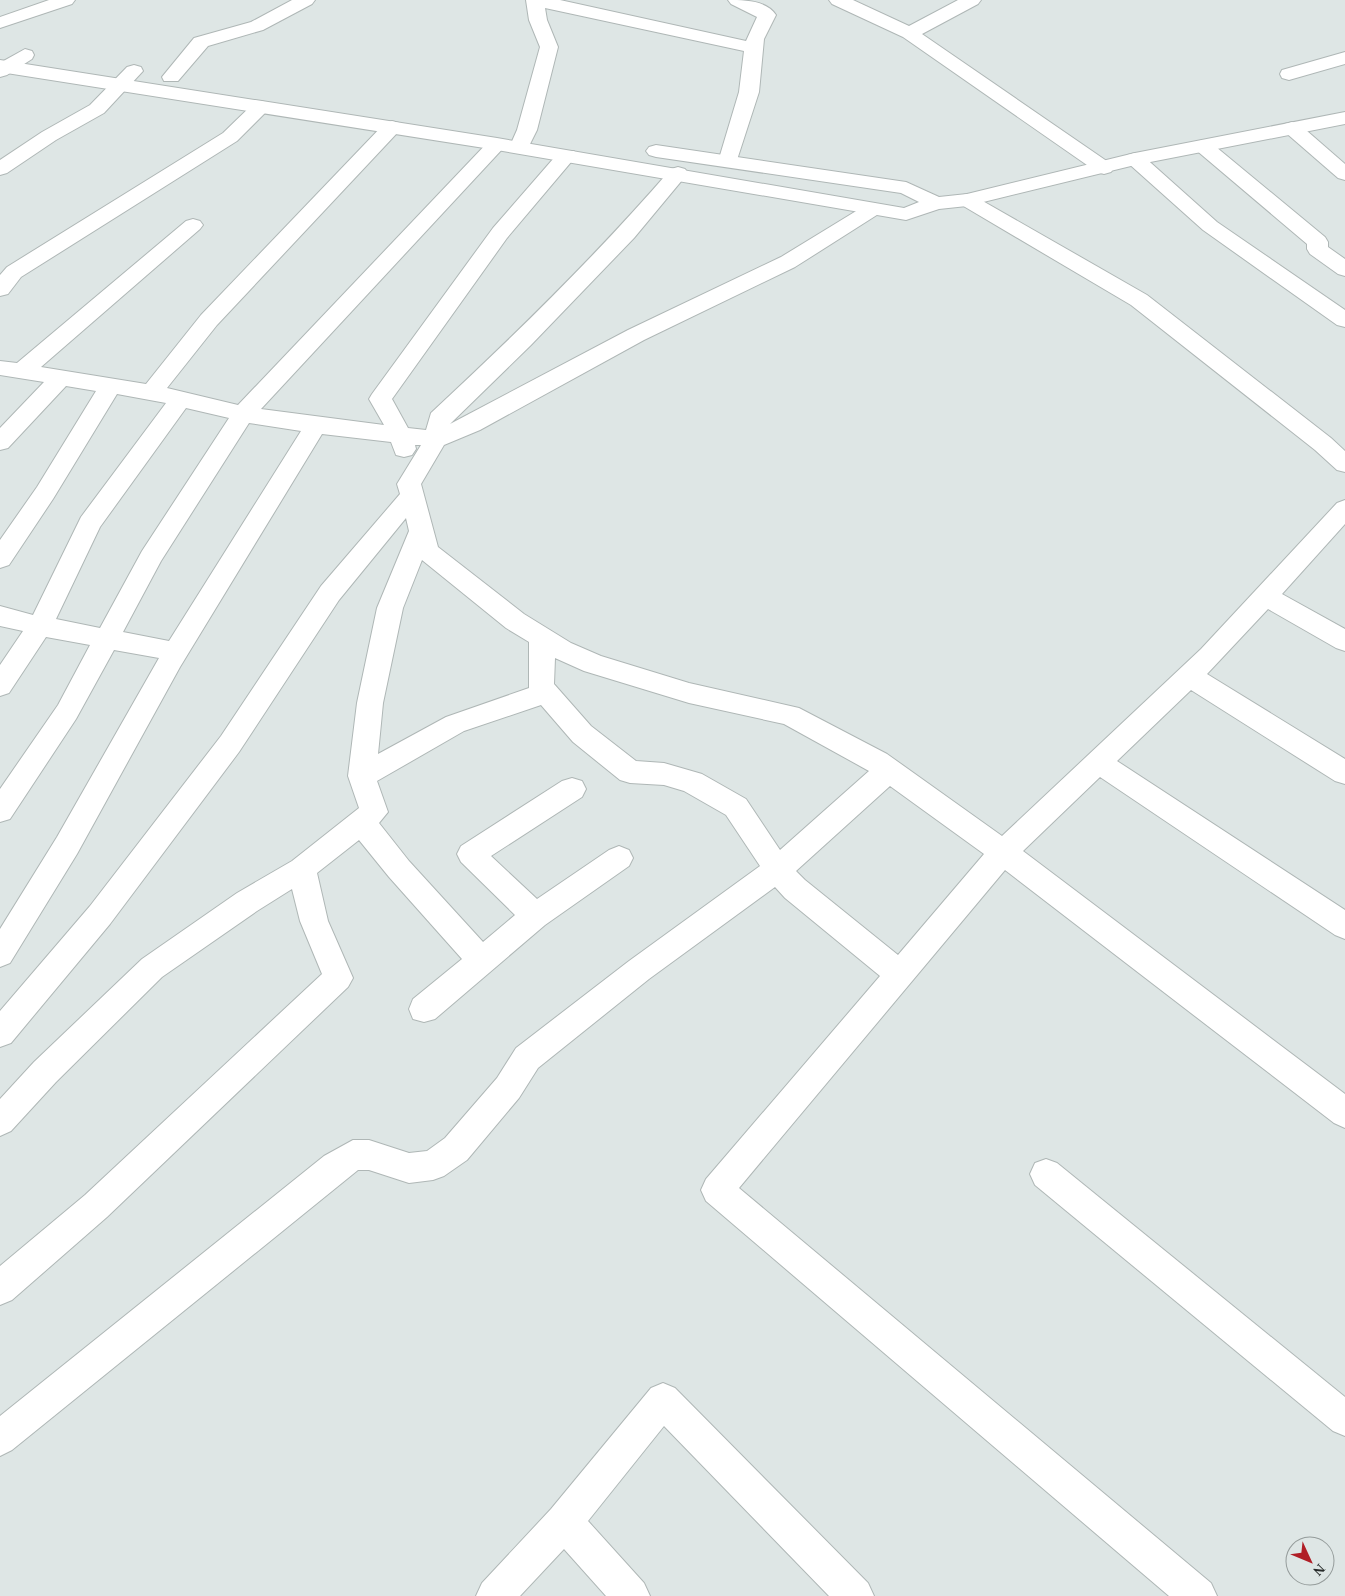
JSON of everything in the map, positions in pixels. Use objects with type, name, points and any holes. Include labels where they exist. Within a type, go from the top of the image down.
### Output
[{"type":"street","points":[[0,23],[66,0]]},
{"type":"street","points":[[171,77],[201,42],[257,26],[306,0]]},
{"type":"street","points":[[523,139],[548,47],[538,20],[535,0],[754,48]]},
{"type":"street","points":[[728,162],[749,92],[755,39],[767,16],[737,0]]},
{"type":"street","points":[[838,0],[909,33],[1104,168]]},
{"type":"street","points":[[909,33],[972,0]]},
{"type":"street","points":[[2,64],[25,55],[171,77],[523,139],[569,143],[678,173],[906,214],[936,203],[967,200],[1104,168],[1135,158],[1345,118]]},
{"type":"street","points":[[1289,74],[1345,58]]},
{"type":"street","points":[[2,64],[120,85],[497,144],[547,133]]},
{"type":"street","points":[[0,169],[49,136],[97,109],[134,71]]},
{"type":"street","points":[[0,289],[14,272],[230,137],[261,107]]},
{"type":"street","points":[[152,392],[209,320],[392,128]]},
{"type":"street","points":[[1292,128],[1345,174]]},
{"type":"street","points":[[569,143],[500,233],[380,399],[401,435],[411,489],[428,551],[515,621],[542,638],[593,664],[689,693],[790,715],[889,770],[1003,852],[1345,1113]]},
{"type":"street","points":[[1,809],[67,712],[151,557],[243,414],[313,342],[497,144]]},
{"type":"street","points":[[1203,146],[1318,242],[1317,249],[1345,269]]},
{"type":"street","points":[[642,148],[906,188],[936,203]]},
{"type":"street","points":[[1135,158],[1210,226],[1345,320]]},
{"type":"street","points":[[0,1034],[106,908],[230,744],[330,593],[411,489],[436,439],[439,419],[523,340],[627,233],[678,173]]},
{"type":"street","points":[[967,200],[1139,300],[1316,438],[1345,464]]},
{"type":"street","points":[[0,368],[152,392],[243,414],[316,425],[436,439],[472,424],[636,335],[788,262],[873,208]]},
{"type":"street","points":[[22,371],[193,225]]},
{"type":"street","points":[[0,442],[62,377]]},
{"type":"street","points":[[0,559],[45,493],[111,385]]},
{"type":"street","points":[[0,686],[40,626],[90,523],[181,399]]},
{"type":"street","points":[[0,954],[25,918],[98,794],[177,652],[316,425]]},
{"type":"street","points":[[1198,1596],[717,1190],[1003,852],[1189,676],[1345,509]]},
{"type":"street","points":[[0,1121],[45,1072],[152,968],[247,902],[302,870],[374,812],[362,776],[370,703],[390,608],[422,530]]},
{"type":"street","points":[[1265,596],[1345,641]]},
{"type":"street","points":[[0,616],[40,626],[177,652]]},
{"type":"street","points":[[542,638],[541,687],[582,734],[630,772],[664,774],[692,782],[736,807],[778,870],[795,889],[899,974]]},
{"type":"street","points":[[1189,676],[1345,773]]},
{"type":"street","points":[[362,776],[455,724],[546,693]]},
{"type":"street","points":[[1098,762],[1345,926]]},
{"type":"street","points":[[0,1438],[335,1166],[354,1156],[369,1155],[409,1168],[433,1165],[456,1149],[508,1088],[527,1058],[709,918],[778,870],[889,770]]},
{"type":"street","points":[[535,916],[471,854],[572,789]]},
{"type":"street","points":[[362,822],[399,869],[482,961]]},
{"type":"street","points":[[424,1009],[535,916],[619,858]]},
{"type":"street","points":[[0,1288],[96,1206],[338,978],[314,921],[302,870]]},
{"type":"street","points":[[1046,1174],[1345,1419]]},
{"type":"street","points":[[495,1596],[564,1522],[663,1400],[855,1596]]},
{"type":"street","points":[[564,1522],[631,1596]]}]
